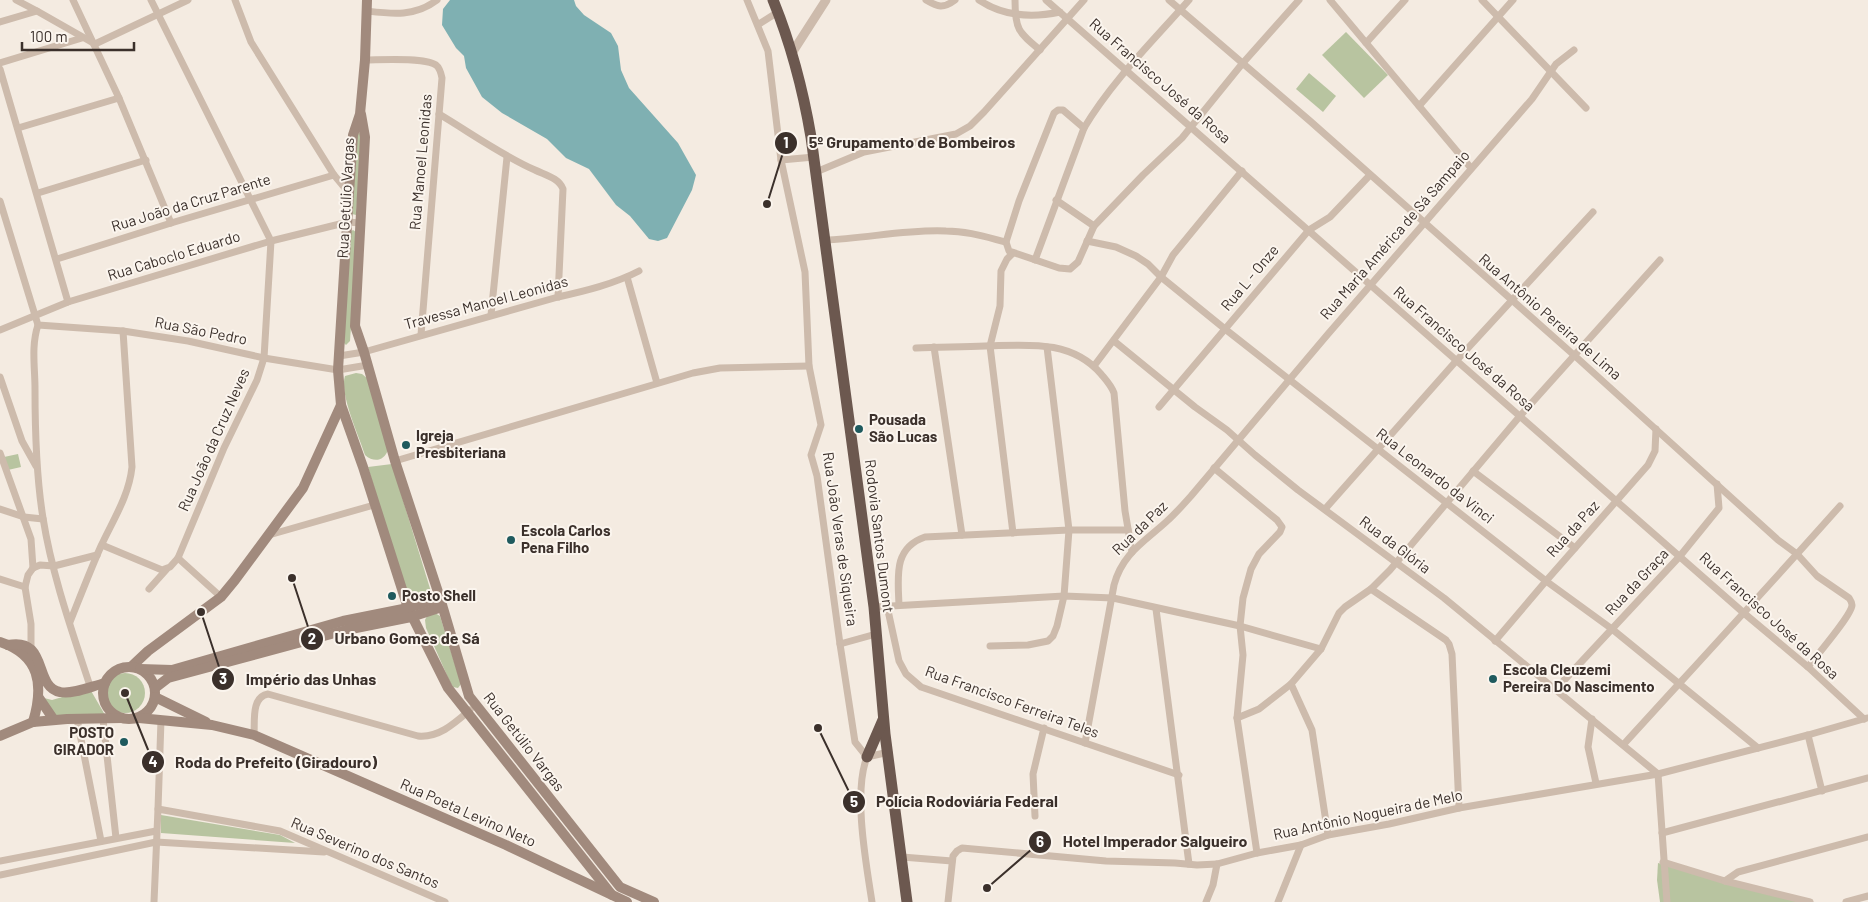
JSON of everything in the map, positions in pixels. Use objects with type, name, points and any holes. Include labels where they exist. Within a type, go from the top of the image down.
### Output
[{"type":"highway","name":"Rodovia Santos Dumont","points":[[773,0],[792,53],[804,95],[814,157],[874,607],[884,718],[907,902]]},
{"type":"highway","points":[[867,757],[884,718]]},
{"type":"main road","points":[[360,114],[365,60],[367,0]]},
{"type":"main road","name":"Rua Getúlio Vargas","points":[[360,114],[353,135],[349,193],[338,370],[341,405],[410,612],[448,688],[468,712],[498,742],[620,887],[647,901]]},
{"type":"main road","name":"Rua Getúlio Vargas","points":[[360,114],[365,138],[354,322],[469,696],[498,742]]},
{"type":"main road","points":[[136,668],[148,651],[221,597],[306,483],[341,405]]},
{"type":"main road","points":[[155,692],[168,678],[231,657],[345,626],[410,612],[441,602]]},
{"type":"main road","points":[[4,643],[21,644],[30,649],[37,658],[46,680],[53,690],[68,693],[105,683]]},
{"type":"main road","points":[[4,643],[25,654],[36,677],[39,698],[33,722]]},
{"type":"main road","points":[[136,668],[147,674],[152,680],[155,692],[152,705],[135,718],[122,717],[108,707],[104,700],[105,683],[116,670],[136,668],[172,670],[231,657]]},
{"type":"main road","name":"Rua Poeta Levino Neto","points":[[155,692],[212,726]]},
{"type":"main road","points":[[39,698],[54,720]]},
{"type":"main road","name":"Rua Poeta Levino Neto","points":[[0,736],[33,722],[103,718],[161,720],[212,726],[254,735],[506,845],[627,902]]},
{"type":"main road","name":"Rua Getúlio Vargas","points":[[513,760],[612,895]]},
{"type":"street","points":[[16,0],[95,44],[188,0]]},
{"type":"street","points":[[73,0],[119,98],[171,223]]},
{"type":"street","points":[[151,0],[271,242]]},
{"type":"street","points":[[235,0],[251,42],[334,175],[349,193]]},
{"type":"street","points":[[367,11],[402,14],[420,10],[437,0]]},
{"type":"street","name":"Rua João Veras de Siqueira","points":[[747,0],[759,24],[771,64],[781,160],[805,272],[809,366],[821,425],[812,454],[817,476],[855,742],[867,757]]},
{"type":"street","points":[[792,53],[826,0]]},
{"type":"street","points":[[926,0],[940,7],[945,7],[955,0]]},
{"type":"street","points":[[979,0],[993,8],[1014,14],[1038,16],[1060,12]]},
{"type":"street","points":[[1015,0],[1014,14],[1019,32],[1040,50]]},
{"type":"street","name":"Rua Francisco José da Rosa","points":[[1046,0],[1745,614],[1808,667],[1845,703],[1866,718]]},
{"type":"street","points":[[816,172],[864,152],[962,131],[984,112],[1084,0]]},
{"type":"street","name":"Rua Antônio Pereira de Lima","points":[[1169,0],[1310,121],[1575,356],[1778,540],[1797,554],[1808,568],[1831,588],[1849,598],[1852,605],[1851,609],[1839,628],[1808,667]]},
{"type":"street","points":[[1035,260],[1084,128],[1093,113],[1127,70],[1189,0]]},
{"type":"street","points":[[1330,0],[1471,168]]},
{"type":"street","points":[[1366,43],[1405,0]]},
{"type":"street","points":[[1482,0],[1586,108]]},
{"type":"street","points":[[1419,106],[1513,0]]},
{"type":"street","points":[[1084,128],[1063,110],[1058,110],[1054,113],[1030,170],[1006,243],[1007,250],[1058,268],[1070,269],[1078,262],[1094,226],[1142,175],[1182,138],[1295,1]]},
{"type":"street","points":[[0,22],[37,11]]},
{"type":"street","points":[[759,24],[778,12]]},
{"type":"street","points":[[0,64],[82,38]]},
{"type":"street","name":"Rua Maria América de Sá Sampaio","points":[[1238,441],[1370,284],[1539,90],[1550,71],[1574,50]]},
{"type":"street","name":"Rua Manoel Leonidas","points":[[365,60],[416,60],[433,63],[437,66],[442,78],[421,335]]},
{"type":"street","points":[[0,69],[57,258],[68,302]]},
{"type":"street","points":[[18,128],[119,98]]},
{"type":"street","points":[[439,114],[507,157],[552,178],[562,185],[558,297]]},
{"type":"street","points":[[491,315],[507,157]]},
{"type":"street","points":[[781,160],[814,157]]},
{"type":"street","points":[[38,193],[146,160]]},
{"type":"street","points":[[1094,366],[1161,277],[1173,256],[1242,172]]},
{"type":"street","name":"Rua João da Cruz Parente","points":[[57,258],[334,175]]},
{"type":"street","name":"Rua L - Onze","points":[[1159,407],[1309,230],[1330,217],[1370,175]]},
{"type":"street","points":[[1056,200],[1094,226]]},
{"type":"street","points":[[0,201],[38,325],[33,342],[36,466],[43,520],[54,566],[90,686]]},
{"type":"street","points":[[1325,509],[1457,360],[1593,212]]},
{"type":"street","name":"Rua Caboclo Eduardo","points":[[0,330],[68,302],[271,242],[348,222],[360,223]]},
{"type":"street","points":[[824,240],[852,239],[924,230],[972,233],[1006,243]]},
{"type":"street","name":"Rua João da Cruz Neves","points":[[178,558],[224,448],[257,380],[264,358],[271,242]]},
{"type":"street","name":"Rua Leonardo da Vinci","points":[[1088,242],[1116,247],[1136,256],[1289,380],[1546,581],[1612,629],[1758,748]]},
{"type":"street","points":[[1013,253],[1001,271],[1000,306],[990,346],[1013,533]]},
{"type":"street","points":[[1237,718],[1259,709],[1291,684],[1321,648],[1339,614],[1345,607],[1371,589],[1396,563],[1520,416],[1660,260]]},
{"type":"street","name":"Travessa Manoel Leonidas","points":[[339,356],[364,352],[589,289],[627,277],[639,271]]},
{"type":"street","points":[[627,277],[657,383]]},
{"type":"street","name":"Rua São Pedro","points":[[38,325],[123,331],[188,341],[264,358],[338,370],[368,365]]},
{"type":"street","points":[[70,622],[97,555],[127,492],[131,478],[132,467],[123,331]]},
{"type":"street","name":"Rua da Glória","points":[[1114,341],[1195,407],[1227,430],[1298,490],[1444,598],[1555,690],[1624,744],[1658,774]]},
{"type":"street","points":[[916,348],[1015,344],[1047,347],[1066,350],[1094,366],[1114,393],[1122,485],[1132,552]]},
{"type":"street","points":[[934,347],[962,535]]},
{"type":"street","points":[[990,646],[1028,645],[1048,641],[1053,636],[1057,626],[1064,596],[1070,530],[1047,347]]},
{"type":"street","points":[[395,460],[693,373],[720,368],[809,366]]},
{"type":"street","points":[[0,377],[22,441],[36,466]]},
{"type":"street","name":"Rua da Paz","points":[[1495,641],[1653,458],[1656,430]]},
{"type":"street","name":"Rua da Paz","points":[[1085,743],[1117,572],[1125,559],[1167,522],[1238,441]]},
{"type":"street","points":[[0,453],[31,539],[33,568]]},
{"type":"street","points":[[1214,468],[1277,520],[1282,527],[1280,532],[1259,554],[1251,569],[1243,598],[1240,626],[1243,655],[1237,718],[1257,852]]},
{"type":"street","points":[[1473,471],[1575,548]]},
{"type":"street","name":"Rua da Graça","points":[[1555,690],[1680,556],[1719,508],[1717,484]]},
{"type":"street","points":[[269,535],[374,505]]},
{"type":"street","points":[[1624,744],[1745,614],[1840,506]]},
{"type":"street","points":[[0,509],[43,520]]},
{"type":"street","points":[[899,605],[899,563],[906,549],[917,539],[925,537],[1070,530],[1128,530]]},
{"type":"street","points":[[102,545],[164,570]]},
{"type":"street","points":[[30,649],[31,624],[25,587],[28,575],[33,568],[40,565],[54,566],[97,555]]},
{"type":"street","points":[[150,589],[164,570],[178,558],[221,597]]},
{"type":"street","points":[[0,579],[25,587]]},
{"type":"street","points":[[1371,589],[1412,616],[1449,644],[1452,654],[1459,808]]},
{"type":"street","points":[[874,607],[1064,596],[1113,598],[1240,626],[1321,648]]},
{"type":"street","name":"Rua Francisco Ferreira Teles","points":[[887,606],[899,662],[912,680],[930,691],[1044,728],[1179,776]]},
{"type":"street","points":[[1156,609],[1189,864]]},
{"type":"street","points":[[840,644],[876,634]]},
{"type":"street","points":[[1291,684],[1312,730],[1328,835]]},
{"type":"street","points":[[254,735],[257,702],[261,696],[268,694],[426,737],[440,732],[476,705]]},
{"type":"street","points":[[103,718],[116,838]]},
{"type":"street","name":"Rua Antônio Nogueira de Melo","points":[[952,861],[954,853],[962,848],[1106,861],[1218,864],[1257,852],[1301,844],[1328,835],[1389,824],[1459,808],[1596,783],[1658,774],[1866,718]]},
{"type":"street","points":[[77,719],[101,841]]},
{"type":"street","points":[[1592,719],[1588,747],[1596,783]]},
{"type":"street","points":[[154,902],[161,720]]},
{"type":"street","points":[[1035,816],[1034,774],[1044,728]]},
{"type":"street","points":[[1808,735],[1822,791]]},
{"type":"street","points":[[872,902],[860,796],[862,768],[867,757],[889,752]]},
{"type":"street","points":[[1658,774],[1667,902]]},
{"type":"street","points":[[1662,833],[1868,778]]},
{"type":"street","name":"Rua Severino dos Santos","points":[[158,809],[280,831],[445,902]]},
{"type":"street","points":[[0,861],[156,831]]},
{"type":"street","points":[[1726,881],[1738,872],[1868,837]]},
{"type":"street","points":[[0,875],[156,842],[328,852]]},
{"type":"street","points":[[1278,902],[1301,844]]},
{"type":"street","points":[[902,857],[952,861],[948,902]]},
{"type":"street","points":[[1663,862],[1726,881],[1810,902]]},
{"type":"street","points":[[1206,902],[1213,885],[1218,864]]},
{"type":"street","points":[[1846,902],[1868,896]]},
{"type":"green space","points":[[1346,32],[1388,75],[1364,98],[1322,55]]},
{"type":"green space","points":[[1309,73],[1336,96],[1323,112],[1296,89]]},
{"type":"green space","points":[[355,134],[362,134],[356,215],[352,214]]},
{"type":"green space","points":[[353,230],[357,236],[350,341],[346,345],[344,343],[350,232]]},
{"type":"green space","points":[[356,373],[362,374],[368,379],[388,450],[384,457],[378,460],[368,458],[365,455],[350,415],[345,393],[345,376]]},
{"type":"green space","points":[[18,454],[21,467],[8,470],[4,457]]},
{"type":"green space","points":[[392,464],[432,595],[408,602],[368,467]]},
{"type":"green space","points":[[435,613],[440,616],[461,684],[458,688],[453,687],[450,682],[426,628],[425,620],[428,614]]},
{"type":"green space","points":[[129,673],[136,676],[142,682],[145,693],[144,701],[136,710],[129,713],[121,713],[114,710],[106,701],[105,689],[108,682],[117,674]]},
{"type":"green space","points":[[90,689],[105,715],[55,715],[44,698],[52,700]]},
{"type":"green space","points":[[161,815],[280,835],[295,843],[161,833]]},
{"type":"green space","points":[[1658,863],[1814,902],[1660,902],[1657,880]]},
{"type":"water","points":[[450,0],[574,0],[576,6],[584,15],[611,33],[618,46],[621,70],[629,88],[678,143],[696,175],[692,190],[667,238],[658,241],[649,239],[630,216],[616,205],[589,169],[566,158],[547,139],[502,113],[482,97],[466,68],[464,56],[456,48],[442,25],[443,9]]},
{"type":"place","name":"5º Grupamento de Bombeiros","points":[[767,204]]},
{"type":"place","name":"Pousada São Lucas","points":[[859,429]]},
{"type":"place","name":"Igreja Presbiteriana","points":[[406,445]]},
{"type":"place","name":"Escola Carlos Pena Filho","points":[[511,540]]},
{"type":"place","name":"Urbano Gomes de Sá","points":[[292,578]]},
{"type":"place","name":"Posto Shell","points":[[392,596]]},
{"type":"place","name":"Império das Unhas","points":[[201,612]]},
{"type":"place","name":"Escola Cleuzemi Pereira Do Nascimento","points":[[1493,679]]},
{"type":"place","name":"Roda do Prefeito (Giradouro)","points":[[125,693]]},
{"type":"place","name":"Polícia Rodoviária Federal","points":[[818,728]]},
{"type":"place","name":"POSTO GIRADOR","points":[[124,742]]},
{"type":"place","name":"Hotel Imperador Salgueiro","points":[[987,888]]}]
